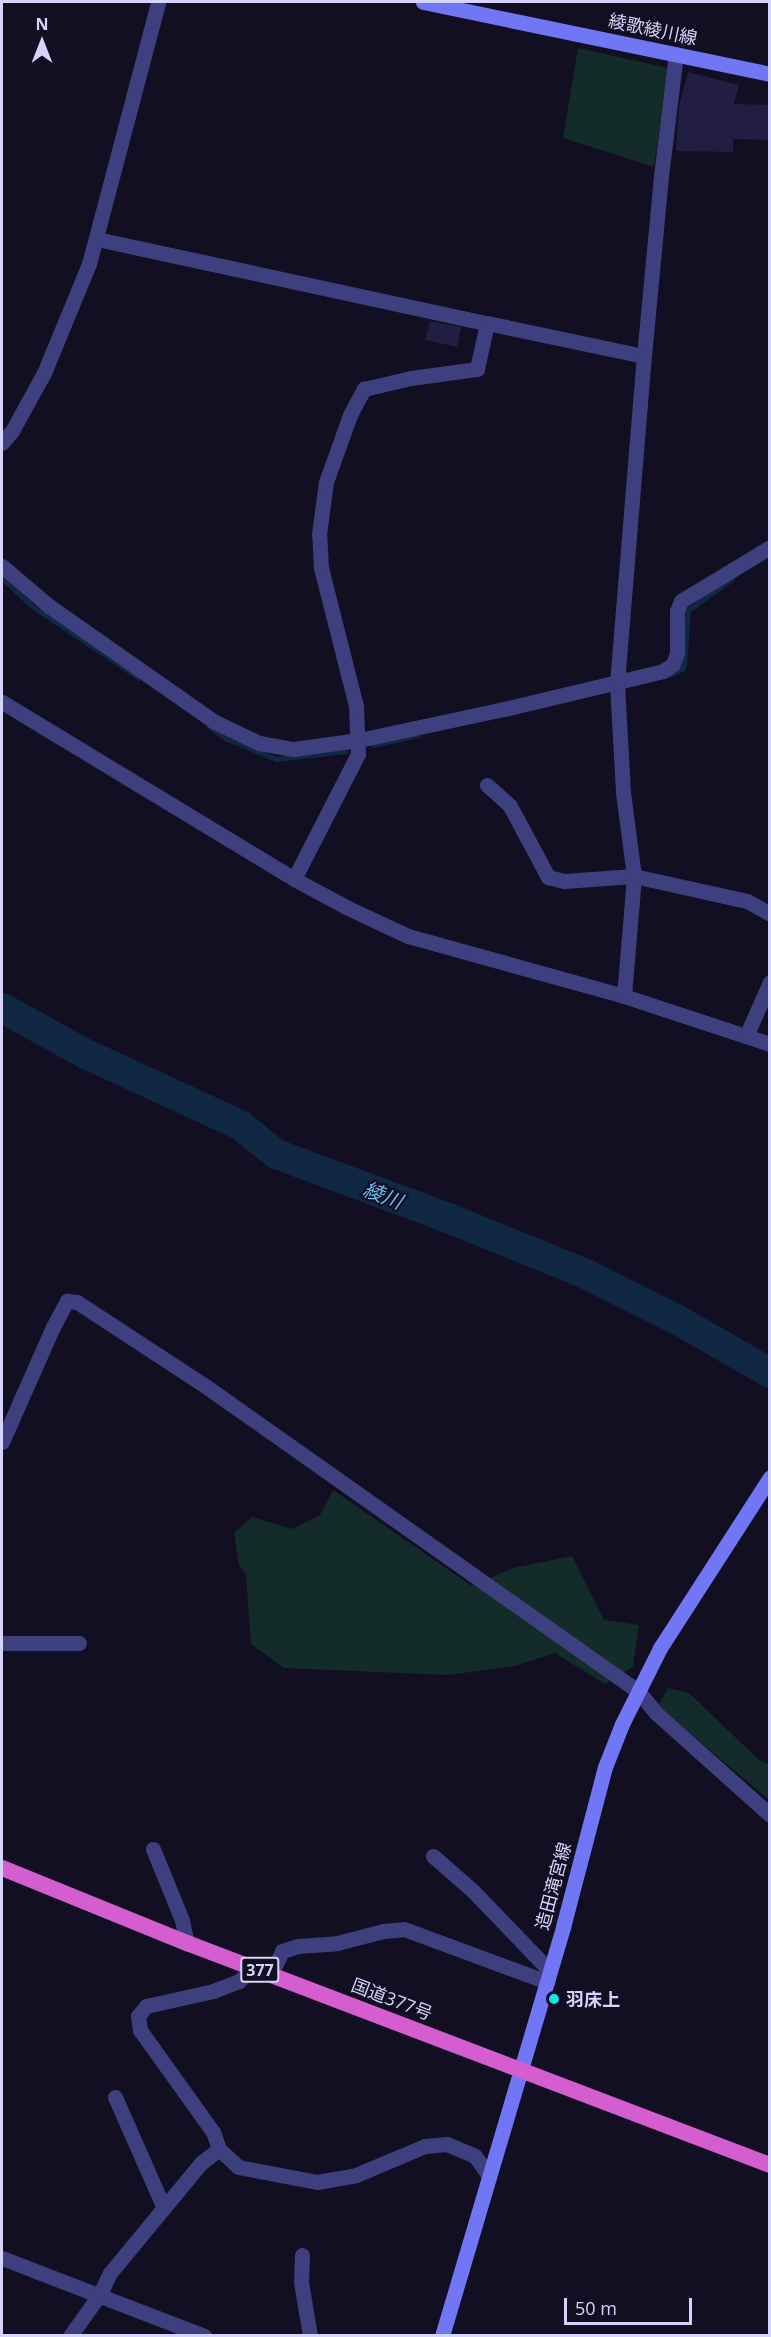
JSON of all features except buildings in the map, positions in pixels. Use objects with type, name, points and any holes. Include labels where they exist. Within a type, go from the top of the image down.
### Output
[{"type":"highway","name":"国道377号","points":[[2,1868],[187,1943],[770,2165]]},
{"type":"main road","name":"綾歌綾川線","points":[[423,2],[770,74]]},
{"type":"main road","name":"造田滝宮線","points":[[442,2336],[548,1976],[605,1767],[622,1724],[660,1648],[770,1477]]},
{"type":"street","points":[[2,443],[12,431],[44,373],[98,239],[159,2]]},
{"type":"street","points":[[624,996],[634,876],[623,792],[617,683],[644,356],[661,176],[676,54]]},
{"type":"street","points":[[98,239],[644,356]]},
{"type":"street","points":[[294,879],[358,754],[356,706],[321,568],[319,534],[326,482],[350,415],[364,389],[411,378],[477,369],[487,323]]},
{"type":"street","points":[[2,566],[49,606],[156,684],[222,726],[259,743],[292,749],[359,740],[663,671],[673,664],[677,653],[677,611],[681,601],[770,547]]},
{"type":"street","points":[[2,702],[294,879],[346,908],[408,936],[624,996],[747,1034],[770,1044]]},
{"type":"street","points":[[487,785],[510,806],[548,877],[564,881],[634,876],[747,901],[770,914]]},
{"type":"street","points":[[747,1034],[770,982]]},
{"type":"street","points":[[2,1442],[53,1327],[67,1301],[77,1302],[204,1384],[639,1692],[656,1713],[770,1815]]},
{"type":"street","points":[[2,1643],[79,1643]]},
{"type":"street","points":[[153,1849],[182,1920],[187,1943]]},
{"type":"street","points":[[433,1856],[473,1891],[548,1976]]},
{"type":"street","points":[[271,1974],[282,1951],[298,1946],[337,1943],[382,1931],[404,1929],[548,1976]]},
{"type":"street","points":[[253,1968],[239,1981],[213,1991],[146,2006],[138,2016],[140,2030],[213,2132],[219,2149],[238,2167],[317,2182],[356,2175],[425,2146],[447,2144],[475,2156],[489,2176]]},
{"type":"street","points":[[116,2097],[164,2208]]},
{"type":"street","points":[[70,2336],[100,2294],[110,2272],[201,2163],[219,2149]]},
{"type":"street","points":[[302,2255],[301,2282],[310,2336]]},
{"type":"street","points":[[2,2258],[204,2336]]},
{"type":"green space","points":[[578,48],[668,68],[654,167],[563,138]]},
{"type":"green space","points":[[333,1490],[472,1586],[513,1568],[572,1556],[604,1620],[639,1625],[633,1667],[605,1684],[555,1653],[515,1666],[448,1675],[284,1668],[251,1644],[246,1574],[239,1565],[234,1533],[252,1517],[292,1529],[320,1515]]},
{"type":"green space","points":[[668,1688],[689,1693],[759,1760],[769,1764],[769,1800],[658,1706]]},
{"type":"waterway","points":[[2,578],[32,606],[139,678]]},
{"type":"waterway","points":[[669,675],[682,669],[684,664],[688,610],[732,579]]},
{"type":"waterway","points":[[209,726],[227,739],[276,759],[346,751]]},
{"type":"waterway","points":[[373,745],[418,735]]},
{"type":"waterway","name":"綾川","points":[[2,1008],[88,1055],[240,1125],[276,1154],[451,1219],[586,1274],[676,1319],[770,1373]]},
{"type":"place","name":"羽床上","points":[[554,1999]]}]
